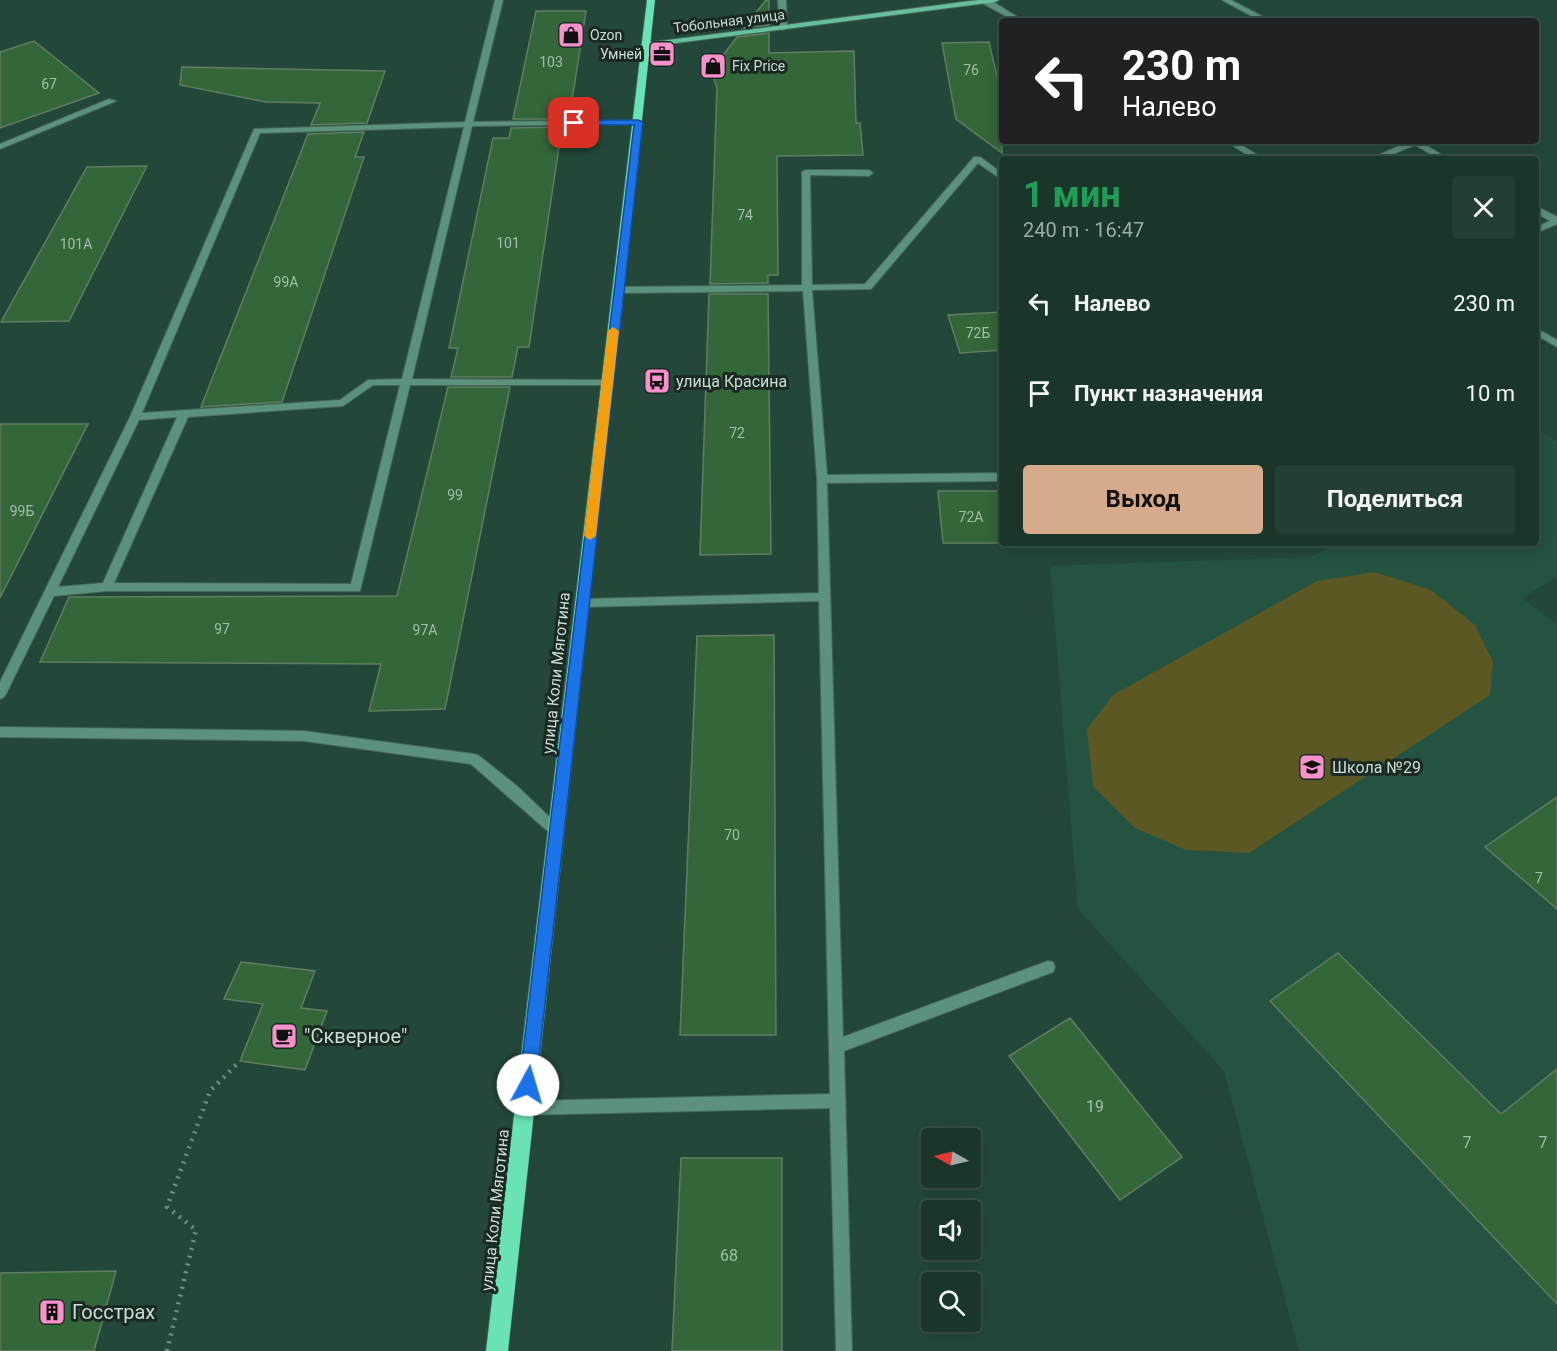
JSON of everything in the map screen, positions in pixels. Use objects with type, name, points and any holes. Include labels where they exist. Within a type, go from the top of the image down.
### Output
[{"type":"main road","name":"улица Коли Мяготина","points":[[497,1351],[651,0]]},
{"type":"street","name":"Тобольная улица","points":[[645,45],[991,1]]},
{"type":"lane","points":[[50,592],[107,587],[357,588],[499,0]]},
{"type":"lane","points":[[782,0],[783,28]]},
{"type":"lane","points":[[1226,0],[1261,18]]},
{"type":"lane","points":[[991,1],[1009,18]]},
{"type":"lane","points":[[0,147],[112,100]]},
{"type":"lane","points":[[0,694],[135,417],[256,131],[468,124],[638,122]]},
{"type":"lane","points":[[1234,144],[1255,156]]},
{"type":"lane","points":[[1381,156],[1410,144]]},
{"type":"lane","points":[[1419,144],[1441,156]]},
{"type":"lane","points":[[618,290],[868,287],[977,159],[999,175]]},
{"type":"lane","points":[[844,1351],[822,479],[807,288],[806,172],[869,173]]},
{"type":"lane","points":[[1539,211],[1557,221]]},
{"type":"lane","points":[[1539,229],[1557,221]]},
{"type":"lane","points":[[1552,336],[1557,344]]},
{"type":"lane","points":[[135,417],[343,403],[371,382],[607,383]]},
{"type":"lane","points":[[107,587],[184,414]]},
{"type":"lane","points":[[822,479],[999,477]]},
{"type":"lane","points":[[582,603],[825,597]]},
{"type":"lane","points":[[0,732],[304,736],[474,759],[556,830]]},
{"type":"lane","points":[[836,1047],[1048,967]]},
{"type":"lane","points":[[525,1108],[838,1101]]},
{"type":"path","points":[[167,1351],[196,1230],[167,1207],[210,1091],[240,1061]]},
{"type":"shaded area","name":"Школа №29","points":[[1543,432],[1557,442],[1557,577],[1522,598],[1557,624],[1557,1351],[1299,1351],[1224,1071],[1078,909],[1050,566],[1311,557],[1331,546],[1539,546],[1539,434]]},
{"type":"shaded area","points":[[1374,572],[1431,590],[1475,625],[1493,662],[1490,695],[1249,853],[1186,850],[1135,828],[1093,786],[1087,729],[1113,695],[1317,581]]},
{"type":"building","points":[[766,0],[769,0],[769,25],[744,28]]},
{"type":"building","points":[[536,11],[586,11],[570,113],[564,113],[563,119],[513,119]]},
{"type":"building","points":[[769,33],[769,53],[854,51],[856,123],[860,123],[863,155],[777,156],[778,275],[768,275],[768,283],[710,284],[717,88],[711,71],[737,37]]},
{"type":"building","points":[[34,41],[99,93],[0,128],[0,52]]},
{"type":"building","points":[[989,42],[999,85],[999,144],[1002,144],[1002,153],[956,119],[942,43]]},
{"type":"building","points":[[182,67],[385,71],[367,123],[311,125],[320,103],[266,102],[180,85]]},
{"type":"building","points":[[562,127],[529,347],[518,347],[512,377],[451,377],[458,348],[449,348],[493,138],[509,138],[511,128]]},
{"type":"building","points":[[364,132],[355,157],[364,157],[282,402],[201,407],[308,134]]},
{"type":"building","points":[[147,166],[69,321],[1,322],[87,167]]},
{"type":"building","points":[[709,294],[768,294],[771,554],[700,555]]},
{"type":"building","points":[[999,312],[999,350],[960,353],[948,315]]},
{"type":"building","points":[[448,387],[510,387],[445,709],[369,711],[381,664],[40,662],[69,597],[397,596]]},
{"type":"building","points":[[0,424],[88,424],[0,598]]},
{"type":"building","points":[[938,491],[999,491],[999,543],[943,543]]},
{"type":"building","points":[[774,635],[776,1035],[680,1035],[697,636]]},
{"type":"building","points":[[1557,797],[1557,909],[1485,847]]},
{"type":"building","points":[[1338,953],[1501,1114],[1557,1069],[1557,1304],[1270,1001]]},
{"type":"building","name":"\"Скверное\"","points":[[241,962],[315,971],[301,1008],[327,1011],[305,1070],[240,1061],[263,1004],[224,999]]},
{"type":"building","points":[[1070,1018],[1182,1157],[1120,1200],[1009,1056]]},
{"type":"building","points":[[681,1158],[782,1158],[782,1351],[672,1351]]},
{"type":"building","name":"Госстрах","points":[[116,1271],[94,1351],[0,1351],[0,1273]]},
{"type":"slow traffic","points":[[590,536],[613,331]]},
{"type":"place","name":"Ozon","points":[[571,35]]},
{"type":"place","name":"Умней","points":[[662,54]]},
{"type":"place","name":"Fix Price","points":[[713,66]]},
{"type":"place","name":"улица Красина","points":[[657,381]]},
{"type":"place","name":"Школа №29","points":[[1312,767]]},
{"type":"place","name":"\"Скверное\"","points":[[284,1036]]},
{"type":"place","name":"Госстрах","points":[[52,1312]]},
{"type":"route","points":[[528,1085],[638,122],[574,123]]}]
